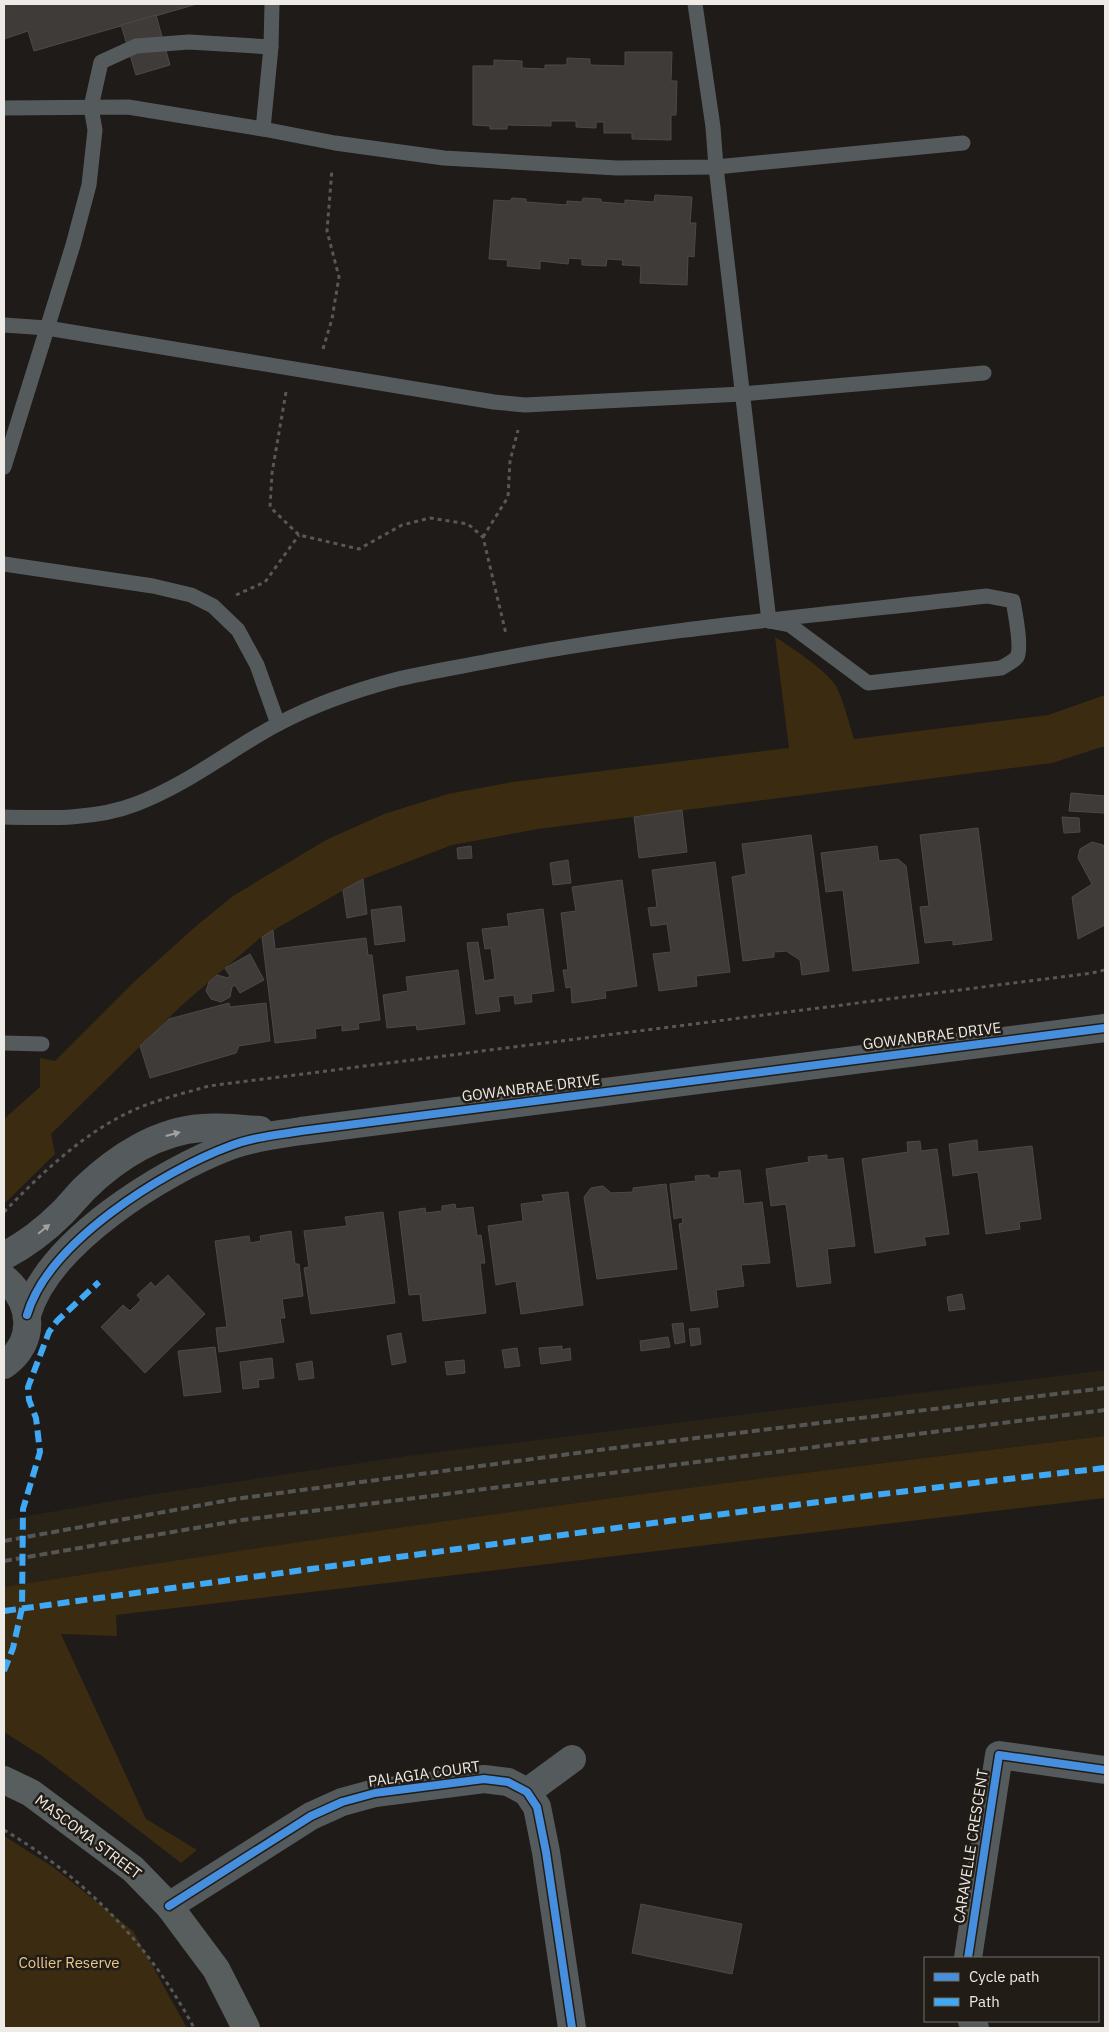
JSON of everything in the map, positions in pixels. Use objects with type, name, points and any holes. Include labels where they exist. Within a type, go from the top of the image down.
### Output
[{"type":"main road","name":"MASCOMA STREET","points":[[4,1780],[30,1793],[133,1869],[169,1906],[216,1969],[246,2028]]},
{"type":"street","name":"GOWANBRAE DRIVE","points":[[27,1315],[31,1301],[48,1273],[80,1238],[123,1204],[199,1160],[250,1139],[1105,1028]]},
{"type":"street","name":"GOWANBRAE DRIVE","points":[[4,1256],[30,1240],[56,1219],[95,1179],[118,1160],[158,1139],[168,1135],[203,1128],[301,1131]]},
{"type":"street","points":[[4,1278],[19,1293],[27,1315],[24,1340],[18,1351],[4,1365]]},
{"type":"street","name":"CARAVELLE CRESCENT","points":[[968,1957],[999,1755],[1105,1770]]},
{"type":"street","points":[[572,1759],[527,1792],[537,1807],[546,1852],[572,2028]]},
{"type":"street","name":"PALAGIA COURT","points":[[169,1906],[311,1816],[342,1802],[375,1793],[484,1779],[508,1782],[527,1792]]},
{"type":"lane","points":[[263,128],[271,47],[272,4]]},
{"type":"lane","points":[[695,4],[713,127],[716,167],[769,621]]},
{"type":"lane","points":[[4,467],[89,184],[95,130],[91,107],[101,62],[136,46],[188,42],[271,47]]},
{"type":"lane","points":[[4,108],[128,107],[263,128],[335,143],[444,158],[617,168],[716,167],[963,143]]},
{"type":"lane","points":[[4,325],[47,328],[494,402],[525,405],[742,394],[984,373]]},
{"type":"lane","points":[[4,564],[153,586],[191,595],[213,606],[238,630],[257,665],[278,724]]},
{"type":"lane","points":[[4,817],[42,818],[105,813],[135,805],[168,790],[278,724],[332,698],[400,679],[556,648],[769,621],[987,596],[1013,602],[1016,615],[1018,654],[1014,661],[1001,668],[868,683],[790,625],[769,621]]},
{"type":"lane","points":[[4,1043],[42,1044]]},
{"type":"path","points":[[335,143],[327,230],[339,277],[332,319],[319,362],[302,371],[288,383],[272,473],[270,507],[299,535],[359,549],[402,525],[430,518],[468,524],[483,537],[511,657]]},
{"type":"path","points":[[483,537],[508,497],[510,461],[525,405]]},
{"type":"path","points":[[213,606],[265,582],[299,535]]},
{"type":"path","points":[[4,1212],[43,1171],[92,1134],[136,1109],[209,1086],[1105,970]]},
{"type":"path","points":[[4,1830],[65,1871],[124,1927],[162,1974],[194,2028]]},
{"type":"shaded area","points":[[1105,1370],[1105,1436],[875,1464],[412,1527],[4,1587],[4,1520],[148,1495],[406,1456]]},
{"type":"green space","points":[[775,637],[825,673],[836,686],[854,739],[1048,715],[1105,695],[1105,746],[1052,763],[538,829],[452,845],[363,879],[260,938],[182,1005],[51,1134],[55,1154],[4,1204],[4,1119],[40,1087],[40,1058],[55,1061],[135,981],[233,896],[326,840],[384,814],[448,794],[512,782],[789,748]]},
{"type":"green space","points":[[1105,1436],[1105,1498],[116,1615],[117,1636],[61,1634],[146,1819],[197,1850],[181,1863],[42,1756],[4,1732],[4,1587],[554,1506]]},
{"type":"green space","name":"Collier Reserve","points":[[4,1836],[53,1867],[133,1931],[187,2028],[4,2028]]},
{"type":"building","points":[[4,4],[197,4],[34,51],[28,31],[4,39]]},
{"type":"building","points":[[156,15],[170,65],[136,75],[121,25]]},
{"type":"building","points":[[625,52],[672,52],[671,81],[677,81],[676,115],[671,115],[671,140],[632,139],[632,133],[604,133],[604,122],[596,122],[596,128],[576,127],[576,121],[551,121],[551,126],[507,125],[507,129],[490,129],[490,126],[473,125],[473,66],[494,66],[494,60],[522,61],[522,68],[545,69],[545,65],[567,65],[567,58],[590,59],[590,65],[625,66]]},
{"type":"building","points":[[655,195],[692,197],[690,223],[696,223],[694,257],[688,256],[687,285],[640,283],[641,266],[622,265],[623,260],[607,259],[606,266],[582,265],[582,259],[569,258],[568,264],[540,261],[540,269],[507,266],[508,260],[489,259],[494,200],[510,201],[512,198],[526,199],[526,202],[567,205],[567,201],[582,202],[583,198],[601,199],[601,202],[625,204],[625,200],[654,202]]},
{"type":"building","points":[[1071,793],[1105,796],[1105,813],[1069,811]]},
{"type":"building","points":[[682,810],[687,852],[639,858],[634,817]]},
{"type":"building","points":[[1062,817],[1079,818],[1080,832],[1064,833]]},
{"type":"building","points":[[978,828],[992,940],[953,945],[953,940],[925,943],[920,907],[929,906],[920,835]]},
{"type":"building","points":[[811,835],[829,971],[802,975],[800,960],[786,951],[774,952],[774,957],[743,961],[732,877],[746,874],[742,844]]},
{"type":"building","points":[[1092,842],[1103,845],[1105,850],[1105,925],[1078,939],[1072,897],[1092,884],[1078,858],[1080,849]]},
{"type":"building","points":[[471,846],[472,858],[458,859],[457,848]]},
{"type":"building","points":[[877,846],[879,861],[898,859],[906,866],[919,963],[853,971],[843,890],[826,892],[821,853]]},
{"type":"building","points":[[568,860],[571,883],[553,885],[550,863]]},
{"type":"building","points":[[715,862],[730,972],[696,976],[697,986],[659,991],[653,954],[671,952],[667,924],[651,926],[648,908],[657,907],[652,870]]},
{"type":"building","points":[[363,879],[367,914],[347,918],[343,890]]},
{"type":"building","points":[[622,880],[637,986],[605,991],[606,998],[572,1003],[571,987],[566,988],[563,970],[568,970],[561,913],[576,911],[572,887]]},
{"type":"building","points":[[401,906],[405,941],[375,945],[371,910]]},
{"type":"building","points":[[543,909],[554,991],[531,994],[532,1002],[515,1004],[514,995],[498,997],[500,1011],[476,1014],[467,943],[478,942],[484,981],[495,979],[491,948],[485,949],[482,929],[509,926],[507,914]]},
{"type":"building","points":[[273,930],[275,949],[366,938],[368,955],[372,955],[380,1020],[358,1023],[359,1029],[342,1031],[342,1025],[315,1029],[316,1038],[275,1043],[262,937]]},
{"type":"building","points":[[250,954],[264,980],[240,993],[235,985],[232,987],[230,997],[221,1002],[211,999],[206,991],[209,982],[217,975],[228,978],[230,976],[225,968]]},
{"type":"building","points":[[458,970],[465,1024],[417,1030],[416,1025],[387,1028],[383,995],[408,991],[406,977]]},
{"type":"building","points":[[229,1003],[230,1007],[266,1003],[270,1041],[239,1046],[236,1053],[150,1078],[140,1046],[169,1019]]},
{"type":"building","points":[[977,1140],[978,1152],[1032,1146],[1041,1219],[1019,1222],[1020,1229],[986,1234],[978,1172],[953,1176],[949,1144]]},
{"type":"building","points":[[920,1141],[921,1151],[937,1149],[949,1234],[924,1237],[926,1245],[875,1253],[862,1159],[908,1152],[907,1142]]},
{"type":"building","points":[[827,1155],[827,1160],[843,1158],[855,1246],[827,1249],[831,1283],[797,1287],[786,1204],[771,1206],[766,1169],[809,1162],[808,1157]]},
{"type":"building","points":[[740,1170],[744,1204],[762,1202],[770,1263],[741,1265],[744,1286],[716,1290],[718,1307],[691,1311],[679,1224],[683,1223],[682,1217],[674,1219],[670,1184],[696,1181],[695,1176],[709,1175],[710,1178],[719,1178],[719,1172]]},
{"type":"building","points":[[666,1184],[677,1269],[597,1279],[584,1197],[591,1188],[603,1186],[611,1193],[633,1192],[633,1188]]},
{"type":"building","points":[[568,1192],[583,1305],[521,1314],[516,1281],[496,1285],[488,1226],[523,1221],[521,1204],[544,1201],[542,1195]]},
{"type":"building","points":[[455,1204],[456,1209],[473,1207],[477,1236],[481,1235],[485,1263],[480,1263],[486,1313],[423,1321],[420,1294],[409,1295],[399,1212],[425,1208],[426,1213],[442,1211],[442,1206]]},
{"type":"building","points":[[383,1212],[395,1303],[311,1314],[304,1268],[309,1267],[304,1231],[347,1226],[345,1217]]},
{"type":"building","points":[[291,1231],[295,1264],[299,1264],[303,1296],[282,1299],[285,1318],[280,1318],[284,1342],[219,1352],[216,1328],[227,1327],[215,1241],[249,1236],[250,1243],[261,1241],[260,1236]]},
{"type":"building","points":[[168,1275],[205,1314],[145,1373],[101,1327],[123,1305],[130,1311],[141,1300],[137,1295],[151,1282],[155,1287]]},
{"type":"building","points":[[962,1294],[965,1309],[949,1311],[947,1297]]},
{"type":"building","points":[[683,1323],[685,1342],[675,1344],[672,1324]]},
{"type":"building","points":[[699,1328],[701,1344],[691,1346],[689,1329]]},
{"type":"building","points":[[401,1333],[406,1362],[392,1365],[387,1336]]},
{"type":"building","points":[[668,1337],[670,1347],[641,1351],[640,1341]]},
{"type":"building","points":[[562,1346],[562,1350],[570,1348],[571,1360],[541,1364],[539,1348]]},
{"type":"building","points":[[215,1347],[221,1392],[184,1396],[178,1351]]},
{"type":"building","points":[[517,1348],[520,1366],[505,1368],[502,1350]]},
{"type":"building","points":[[272,1358],[274,1378],[258,1380],[259,1387],[243,1389],[240,1362]]},
{"type":"building","points":[[464,1360],[465,1373],[447,1375],[445,1362]]},
{"type":"building","points":[[312,1361],[314,1378],[299,1380],[296,1364]]},
{"type":"building","points":[[641,1904],[742,1924],[732,1974],[632,1953]]},
{"type":"railway","points":[[4,1541],[235,1499],[607,1449],[1105,1388]]},
{"type":"railway","points":[[4,1561],[242,1520],[1105,1410]]},
{"type":"marked path","points":[[4,1671],[13,1648],[22,1608],[23,1509],[40,1452],[36,1418],[29,1400],[28,1387],[49,1332],[57,1321],[99,1282]]},
{"type":"marked path","points":[[4,1611],[692,1518],[1105,1468]]},
{"type":"cycle path","points":[[27,1315],[39,1288],[58,1261],[111,1212],[142,1191],[203,1157],[247,1140],[301,1131],[1105,1028]]},
{"type":"cycle path","points":[[968,1957],[999,1755],[1105,1770]]},
{"type":"cycle path","points":[[169,1906],[311,1816],[342,1802],[375,1793],[484,1779],[508,1782],[527,1792],[537,1807],[546,1852],[572,2028]]}]
